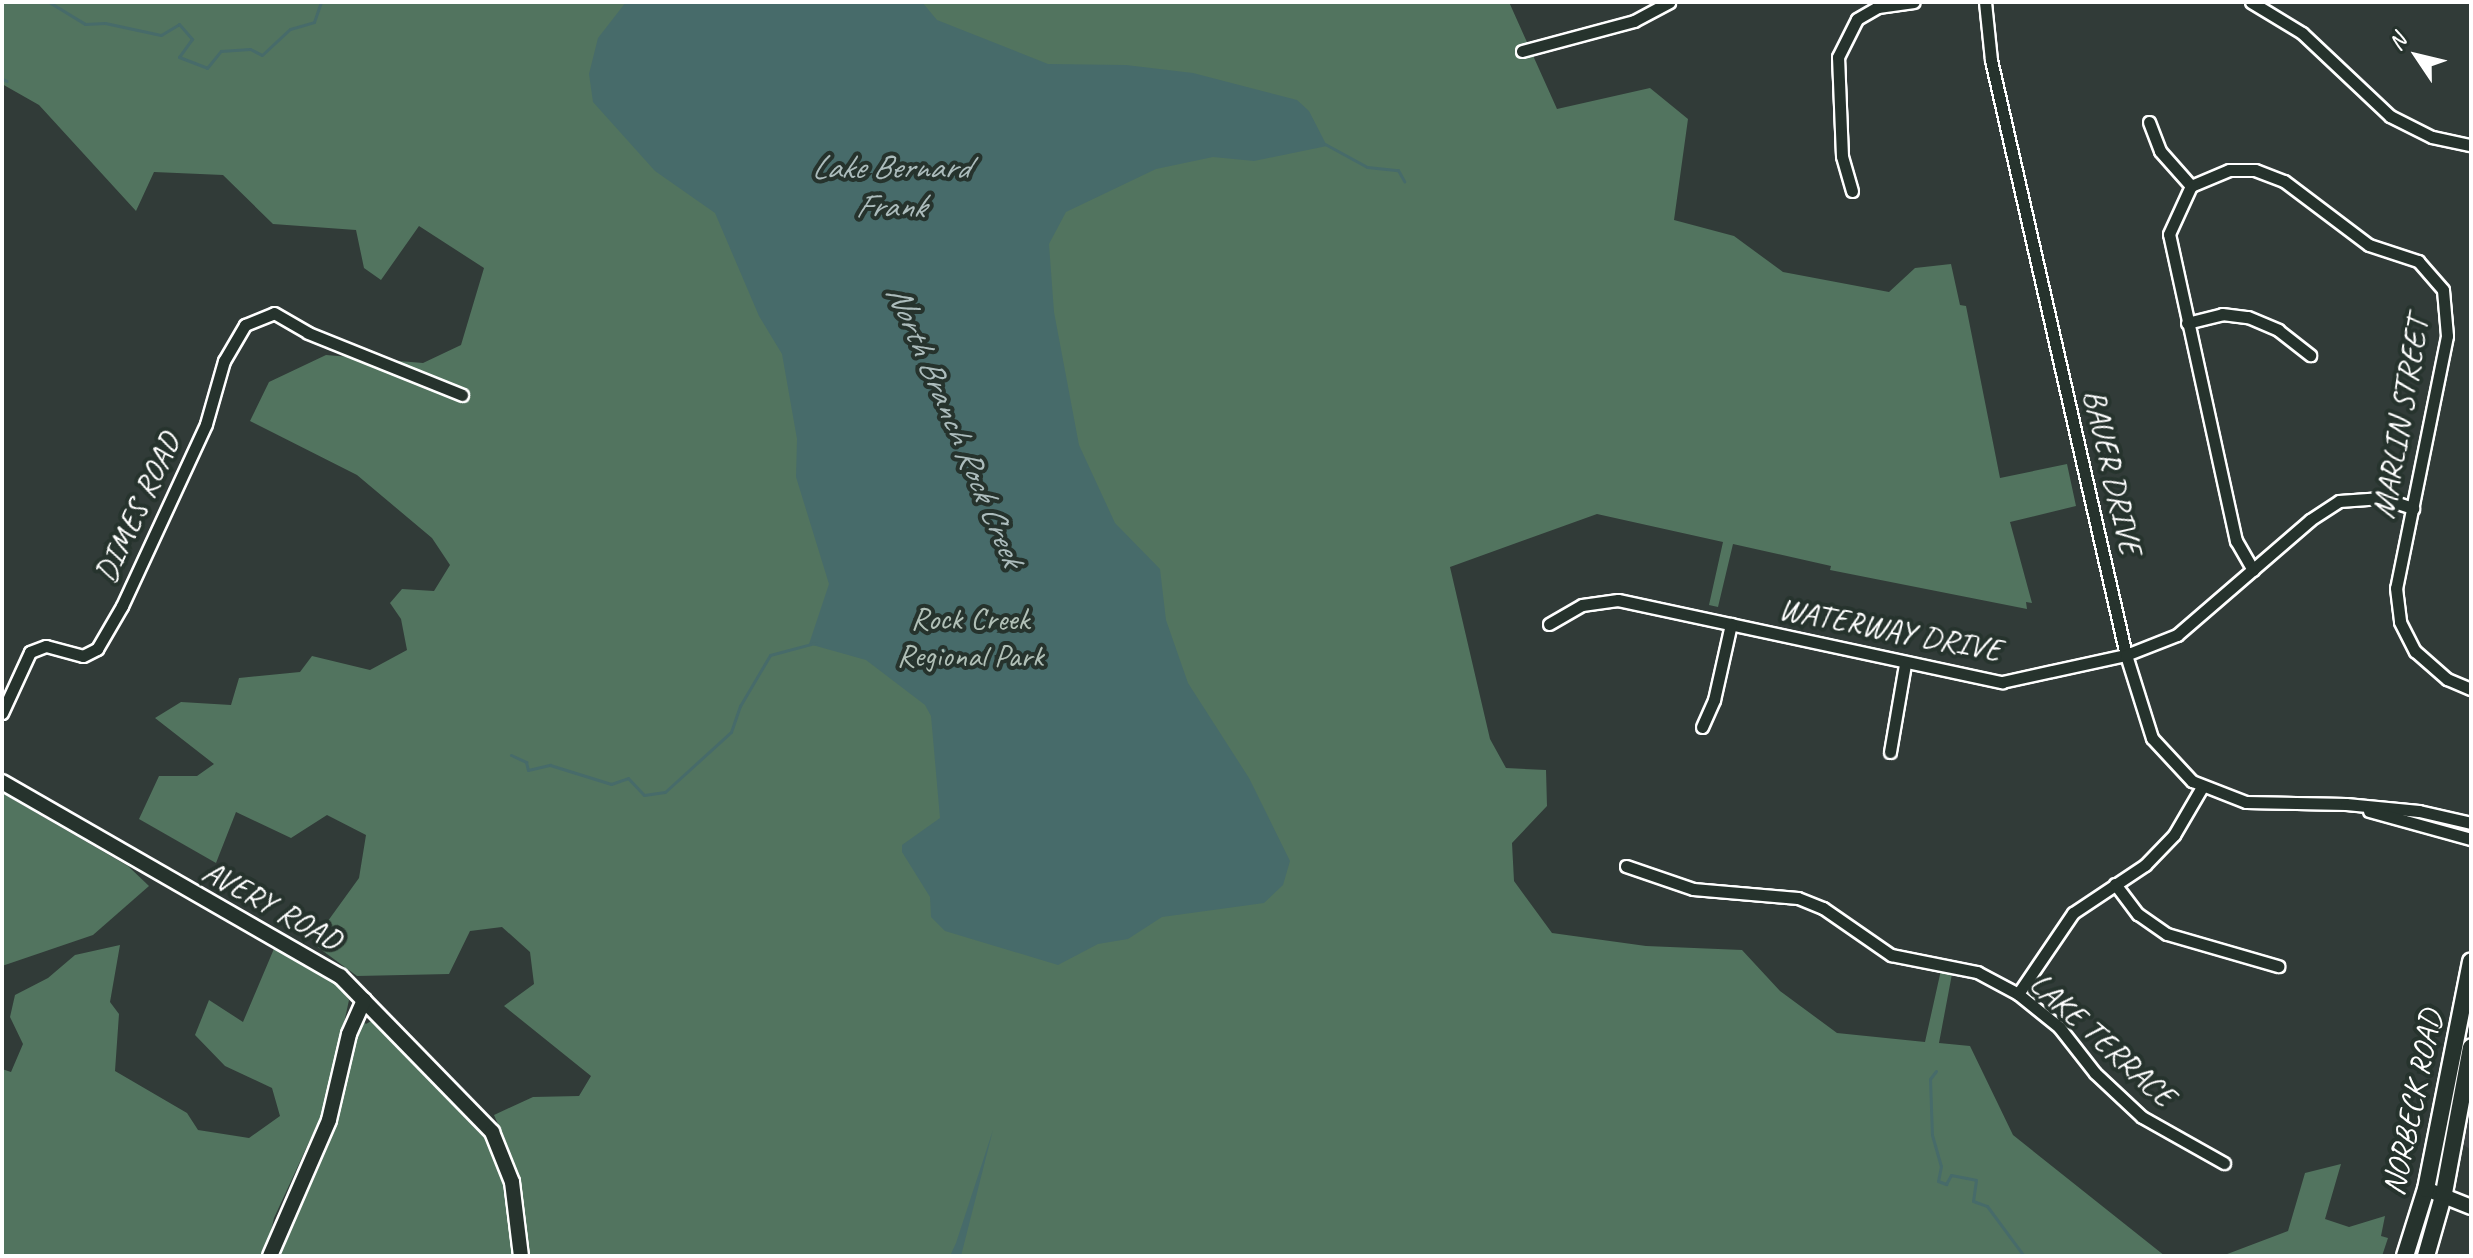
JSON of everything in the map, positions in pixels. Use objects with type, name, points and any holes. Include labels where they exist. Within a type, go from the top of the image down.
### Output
[{"type":"main road","name":"NORBECK ROAD","points":[[2405,1256],[2426,1189],[2471,961]]},
{"type":"main road","name":"NORBECK ROAD","points":[[2426,1256],[2444,1193],[2471,1047]]},
{"type":"street","points":[[1522,51],[1634,21],[1669,2]]},
{"type":"street","points":[[1852,191],[1842,156],[1838,57],[1857,19],[1878,7],[1914,2]]},
{"type":"street","name":"BAUER DRIVE","points":[[1985,2],[1991,60],[2126,655],[2152,738],[2173,765],[2202,787],[2246,802],[2346,804],[2469,820]]},
{"type":"street","points":[[2251,2],[2302,33],[2390,116],[2432,137],[2471,145]]},
{"type":"street","points":[[2149,122],[2160,151],[2191,186],[2169,234],[2236,541],[2253,570]]},
{"type":"street","name":"MARLIN STREET","points":[[2191,186],[2229,170],[2270,174],[2369,245],[2418,261],[2443,290],[2447,336],[2396,588],[2400,622],[2424,662],[2471,689]]},
{"type":"street","name":"DIMES ROAD","points":[[2,713],[30,652],[46,646],[83,656],[97,649],[122,606],[206,424],[224,361],[245,325],[274,313],[308,333],[462,395]]},
{"type":"street","points":[[2187,323],[2222,314],[2248,317],[2278,330],[2310,355]]},
{"type":"street","name":"WATERWAY DRIVE","points":[[1549,624],[1582,605],[1618,600],[1905,664],[2002,682],[2126,655],[2177,635],[2339,501],[2382,498],[2413,508]]},
{"type":"street","points":[[1702,727],[1714,700],[1731,624]]},
{"type":"street","points":[[1890,752],[1905,664]]},
{"type":"street","name":"AVERY ROAD","points":[[2,782],[185,891],[315,958],[364,1000],[492,1132],[512,1182],[521,1256]]},
{"type":"street","points":[[2018,994],[2073,913],[2145,865],[2174,835],[2202,787]]},
{"type":"street","name":"BAUER DRIVE","points":[[2346,804],[2471,839]]},
{"type":"street","name":"LAKE TERRACE","points":[[1626,866],[1693,889],[1798,898],[1836,916],[1891,955],[1977,972],[2018,994],[2059,1027],[2120,1100],[2167,1133],[2224,1163]]},
{"type":"street","points":[[2115,884],[2138,914],[2167,934],[2278,966]]},
{"type":"street","points":[[270,1256],[329,1120],[349,1034],[364,1000]]},
{"type":"street","points":[[2426,1189],[2444,1193],[2471,1207]]},
{"type":"shaded area","points":[[2471,1094],[2471,1150],[2461,1143]]},
{"type":"green space","name":"Rock Creek Regional Park","points":[[2,2],[1509,2],[1557,109],[1650,88],[1688,119],[1674,220],[1734,236],[1783,272],[1889,292],[1915,268],[1951,264],[1960,305],[1966,306],[2000,478],[2067,464],[2076,506],[2010,522],[2032,603],[2026,602],[2027,609],[1830,570],[1831,566],[1733,544],[1718,607],[1709,605],[1723,542],[1597,514],[1450,567],[1490,739],[1506,768],[1546,770],[1547,806],[1512,843],[1514,881],[1552,933],[1646,946],[1742,950],[1780,991],[1837,1033],[1925,1042],[1941,970],[1952,974],[1939,1043],[1970,1046],[2013,1135],[2165,1256],[524,1256],[505,1152],[509,1150],[494,1115],[533,1097],[579,1096],[591,1076],[504,1006],[534,984],[530,952],[502,927],[470,931],[449,974],[357,976],[312,943],[359,878],[366,835],[327,815],[291,838],[236,812],[216,863],[139,819],[159,776],[197,776],[214,764],[155,718],[181,702],[231,705],[239,678],[300,672],[312,656],[370,670],[407,650],[401,619],[390,603],[402,589],[434,591],[450,565],[432,538],[357,475],[250,421],[269,382],[326,355],[423,363],[461,345],[484,268],[419,226],[381,280],[364,268],[356,230],[273,224],[223,175],[154,172],[136,211],[39,105],[2,84]]},
{"type":"green space","points":[[2,793],[128,866],[149,886],[93,935],[2,966]]},
{"type":"green space","points":[[276,944],[334,980],[349,1000],[327,1103],[274,1218],[265,1256],[2,1256],[2,1069],[11,1072],[23,1044],[10,1017],[15,995],[48,978],[75,955],[120,945],[110,1002],[119,1014],[115,1071],[187,1113],[198,1130],[249,1138],[280,1116],[272,1088],[225,1066],[195,1035],[209,1000],[243,1022]]},
{"type":"green space","points":[[359,1017],[366,1024],[373,1020],[486,1136],[507,1183],[514,1256],[275,1256]]},
{"type":"green space","points":[[2341,1164],[2325,1219],[2349,1227],[2385,1216],[2381,1236],[2388,1238],[2382,1256],[2222,1256],[2288,1231],[2305,1173]]},
{"type":"water","name":"Lake Bernard Frank","points":[[626,2],[922,2],[937,20],[1048,64],[1126,65],[1193,73],[1297,100],[1309,111],[1327,146],[1254,161],[1213,157],[1156,169],[1066,212],[1049,244],[1054,312],[1079,445],[1115,523],[1160,569],[1166,620],[1188,683],[1249,778],[1290,861],[1283,885],[1264,903],[1162,917],[1128,939],[1098,944],[1058,965],[945,931],[931,917],[930,897],[902,852],[902,845],[940,818],[931,716],[925,705],[866,660],[809,644],[829,584],[796,477],[797,439],[782,354],[759,316],[715,213],[655,171],[593,102],[589,74],[598,38]]},
{"type":"water","points":[[993,1130],[961,1256],[950,1256],[956,1243]]},
{"type":"waterway","points":[[49,2],[85,24],[105,23],[161,35],[179,24],[192,39],[179,57],[207,68],[221,51],[250,49],[262,55],[290,29],[314,22],[321,2]]},
{"type":"waterway","points":[[2,79],[7,81]]},
{"type":"waterway","points":[[1325,144],[1367,167],[1398,170],[1404,181]]},
{"type":"waterway","points":[[511,755],[526,762],[528,770],[550,765],[611,784],[628,778],[644,795],[665,792],[731,732],[740,706],[770,655],[815,643]]},
{"type":"waterway","points":[[1936,1071],[1930,1079],[1932,1135],[1941,1166],[1938,1181],[1946,1184],[1951,1175],[1976,1180],[1973,1201],[1987,1206],[2024,1256]]},
{"type":"water label","name":"North Branch Rock Creek","points":[[956,425]]}]
